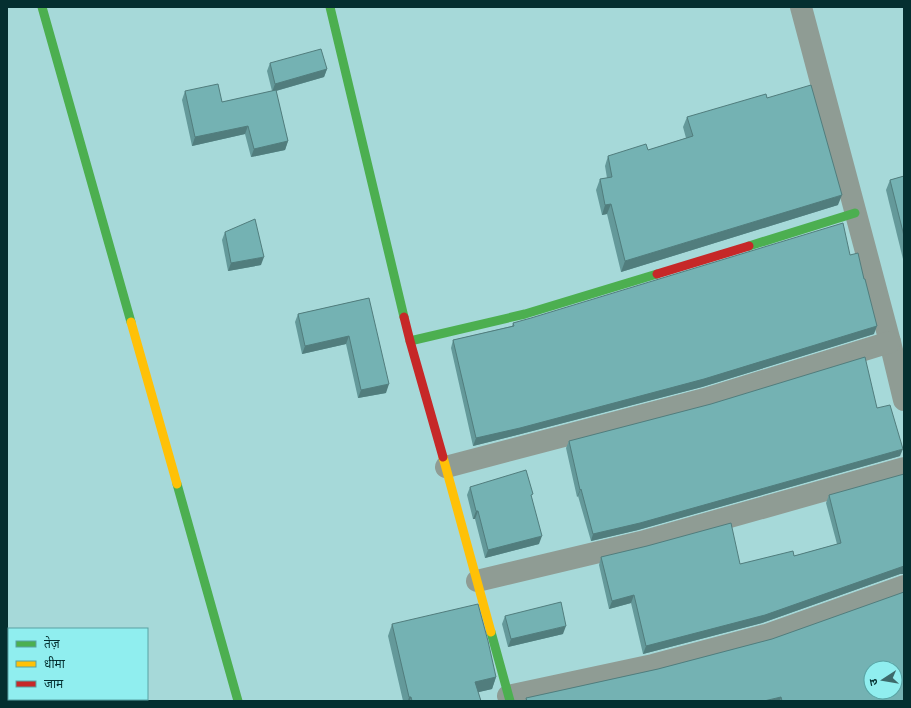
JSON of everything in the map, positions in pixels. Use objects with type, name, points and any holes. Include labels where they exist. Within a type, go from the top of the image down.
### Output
[{"type":"street","points":[[42,7],[238,701]]},
{"type":"street","points":[[330,7],[410,341],[509,699],[654,665],[766,635],[904,586]]},
{"type":"street","points":[[801,7],[904,400]]},
{"type":"street","points":[[410,341],[525,314],[855,213]]},
{"type":"street","points":[[446,467],[705,399],[890,342]]},
{"type":"street","points":[[477,580],[641,542],[904,468]]},
{"type":"building","points":[[321,49],[327,69],[275,84],[270,63]]},
{"type":"building","points":[[218,84],[222,102],[276,90],[288,141],[254,149],[248,126],[195,137],[185,91]]},
{"type":"building","points":[[811,85],[842,195],[625,261],[611,204],[605,205],[600,179],[612,177],[608,156],[646,144],[648,150],[693,136],[687,117],[766,94],[767,98]]},
{"type":"building","points":[[904,176],[904,236],[890,180]]},
{"type":"building","points":[[255,219],[264,257],[231,263],[225,232]]},
{"type":"building","points":[[843,223],[850,255],[858,253],[877,326],[704,379],[520,428],[476,438],[453,340],[514,326],[513,323]]},
{"type":"building","points":[[369,298],[389,384],[361,390],[349,336],[305,346],[298,314]]},
{"type":"building","points":[[865,357],[877,408],[890,405],[903,449],[640,523],[593,534],[581,489],[580,490],[569,441],[711,404]]},
{"type":"building","points":[[526,470],[542,536],[488,550],[470,487]]},
{"type":"building","points":[[904,474],[904,566],[765,615],[646,646],[634,595],[612,601],[601,557],[731,523],[740,564],[793,551],[794,556],[841,543],[829,495]]},
{"type":"building","points":[[904,592],[904,701],[782,701],[781,697],[764,701],[527,701],[526,698],[658,669],[772,639]]},
{"type":"building","points":[[561,602],[566,626],[511,639],[505,616]]},
{"type":"building","points":[[478,604],[496,677],[475,682],[481,701],[412,701],[411,697],[409,697],[392,624]]},
{"type":"traffic: fast","points":[[42,7],[131,322]]},
{"type":"traffic: fast","points":[[330,7],[404,317]]},
{"type":"traffic: fast","points":[[749,246],[855,213]]},
{"type":"traffic: fast","points":[[410,341],[525,314],[657,274]]},
{"type":"traffic: fast","points":[[177,484],[238,701]]},
{"type":"traffic: fast","points":[[491,632],[510,701]]},
{"type":"traffic: slow","points":[[131,322],[177,484]]},
{"type":"traffic: slow","points":[[443,457],[491,632]]},
{"type":"traffic: jam","points":[[657,274],[749,246]]},
{"type":"traffic: jam","points":[[404,317],[443,457]]}]
